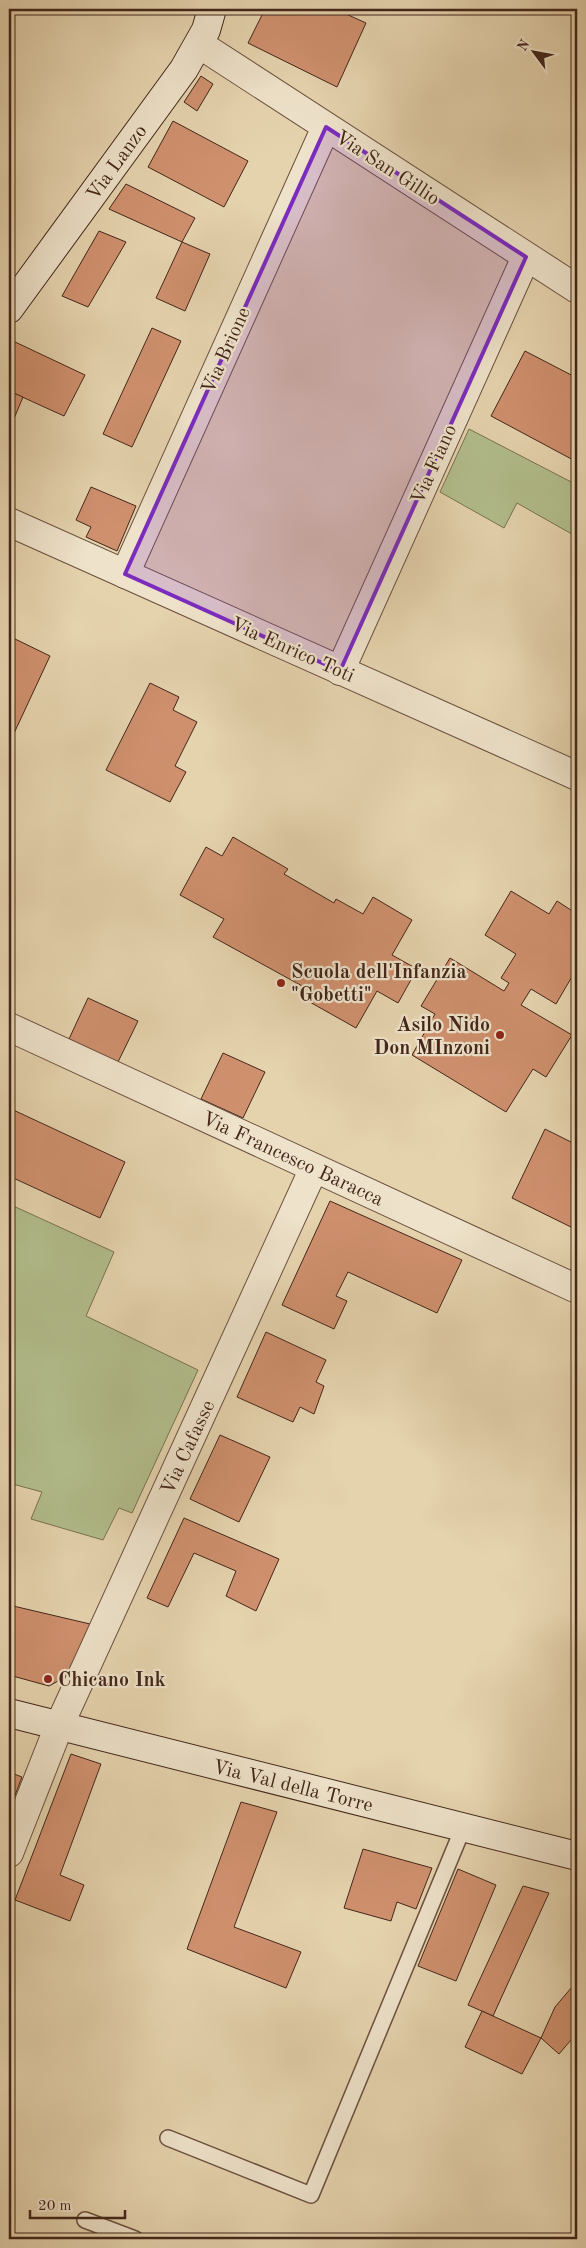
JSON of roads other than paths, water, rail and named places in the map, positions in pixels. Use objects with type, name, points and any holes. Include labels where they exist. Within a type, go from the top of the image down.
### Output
[{"type":"street","name":"Via Lanzo","points":[[9,309],[184,69],[206,30],[212,9]]},
{"type":"street","name":"Via San Gillio","points":[[199,44],[577,289]]},
{"type":"street","name":"Via Brione","points":[[125,574],[326,127]]},
{"type":"street","name":"Via Fiano","points":[[340,670],[526,256]]},
{"type":"street","name":"Via Enrico Toti","points":[[9,522],[577,776]]},
{"type":"street","name":"Via Francesco Baracca","points":[[9,1027],[577,1289]]},
{"type":"street","name":"Via Cafasse","points":[[9,1853],[59,1726],[314,1168]]},
{"type":"street","name":"Via Val della Torre","points":[[9,1713],[577,1856]]},
{"type":"lane","points":[[168,2138],[311,2195],[463,1828]]},
{"type":"lane","points":[[85,2220],[135,2239]]},
{"type":"place","name":"Scuola dell'Infanzia \"Gobetti\"","points":[[281,983]]},
{"type":"place","name":"Asilo Nido Don MInzoni","points":[[500,1035]]},
{"type":"place","name":"Chicano Ink","points":[[48,1679]]}]
